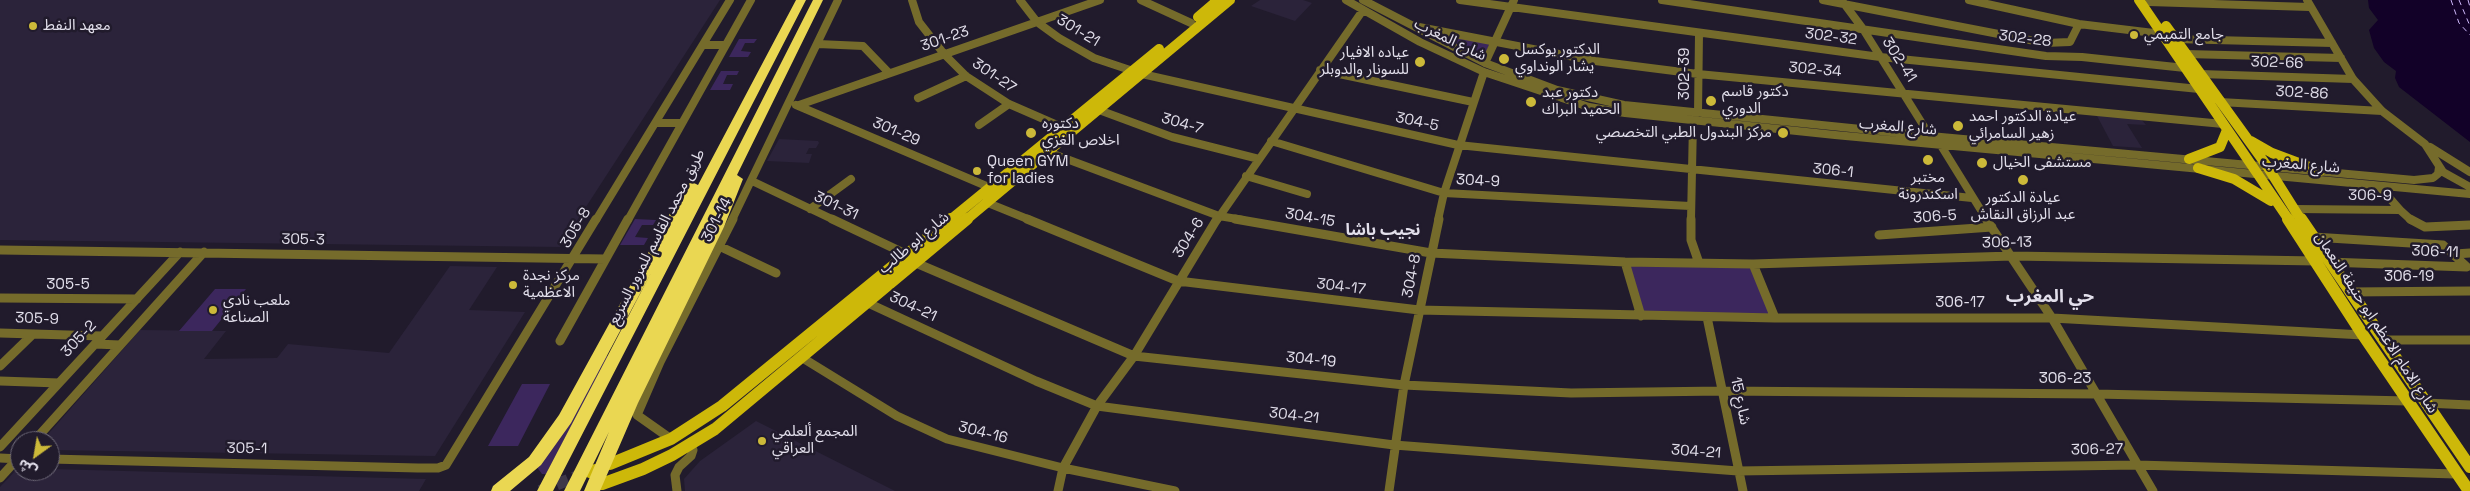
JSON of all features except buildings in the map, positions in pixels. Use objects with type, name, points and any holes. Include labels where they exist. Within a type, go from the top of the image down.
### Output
[{"type":"highway","name":"طريق محمد القاسم للمرور السريع","points":[[545,491],[801,0]]},
{"type":"highway","points":[[587,489],[671,306],[727,204],[741,166],[746,144],[818,0]]},
{"type":"highway","points":[[499,491],[521,475],[547,447],[614,333],[698,175],[727,140]]},
{"type":"main road","name":"شارع ابو طالب","points":[[610,464],[671,439],[722,406],[912,259],[988,203],[1099,110],[1218,0]]},
{"type":"main road","name":"شارع ابو طالب","points":[[587,489],[644,469],[715,429],[868,303],[912,259],[991,188],[1064,128],[1230,0]]},
{"type":"main road","name":"شارع الامام الاعظم ابو حنيفة النعمان","points":[[2145,1],[2162,34],[2277,205],[2349,292],[2470,467]]},
{"type":"main road","name":"شارع الامام الاعظم ابو حنيفة النعمان","points":[[2145,1],[2175,39],[2270,171],[2313,237],[2322,261],[2363,335],[2469,491]]},
{"type":"main road","points":[[2190,159],[2220,147],[2225,127]]},
{"type":"main road","points":[[2246,137],[2272,153],[2320,171]]},
{"type":"main road","points":[[2198,168],[2234,179],[2277,205]]},
{"type":"street","name":"305-8","points":[[443,467],[449,462],[730,0]]},
{"type":"street","points":[[560,341],[751,0]]},
{"type":"street","name":"301-14","points":[[671,439],[637,415],[660,362],[752,181],[794,104],[838,0]]},
{"type":"street","name":"301-27","points":[[912,0],[919,22],[944,54],[966,76],[1009,104],[1064,128]]},
{"type":"street","name":"301-21","points":[[1020,0],[1037,22],[1058,38],[1094,58],[1138,72]]},
{"type":"street","name":"301-23","points":[[794,104],[1100,0]]},
{"type":"street","points":[[1142,0],[1191,23]]},
{"type":"street","name":"شارع المغرب","points":[[1346,0],[1365,5],[1408,25],[1484,67],[1542,93],[1589,106],[1693,122],[2198,168],[2320,171],[2427,179],[2437,175],[2439,167]]},
{"type":"street","points":[[1365,5],[1382,0]]},
{"type":"street","name":"302-32","points":[[1460,0],[1512,4],[1698,34],[1880,57],[2199,89]]},
{"type":"street","name":"302-28","points":[[1662,0],[2046,56],[2082,56],[2185,68]]},
{"type":"street","points":[[1822,0],[1843,2],[2046,43],[2070,42],[2079,24]]},
{"type":"street","points":[[1969,0],[2079,24],[2162,34]]},
{"type":"street","points":[[2145,1],[2308,4],[2353,79],[2382,112],[2425,144],[2468,171]]},
{"type":"street","name":"302-41","points":[[1843,2],[1863,29],[1930,136]]},
{"type":"street","name":"304-8","points":[[1389,491],[1404,384],[1444,193],[1484,67],[1512,4]]},
{"type":"street","name":"شارع المغرب","points":[[1365,5],[1433,48],[1484,67],[1590,99],[1698,113],[2190,159],[2379,186],[2470,194]]},
{"type":"street","name":"304-6","points":[[1058,491],[1063,468],[1097,406],[1134,356],[1219,216],[1365,5]]},
{"type":"street","name":"302-34","points":[[1408,25],[1595,60],[1698,74],[1903,92],[2225,127]]},
{"type":"street","name":"302-39","points":[[1698,34],[1698,113]]},
{"type":"street","points":[[2175,39],[2332,43]]},
{"type":"street","points":[[1433,48],[1442,43]]},
{"type":"street","points":[[818,44],[863,46],[889,73]]},
{"type":"street","points":[[703,45],[725,45]]},
{"type":"street","points":[[2186,54],[2341,58]]},
{"type":"street","points":[[1320,70],[1473,102]]},
{"type":"street","name":"304-5","points":[[1138,72],[1292,110],[1458,145],[1691,171]]},
{"type":"street","name":"302-66","points":[[2200,74],[2353,79]]},
{"type":"street","points":[[918,98],[966,76]]},
{"type":"street","name":"302-86","points":[[2220,102],[2382,112]]},
{"type":"street","name":"301-29","points":[[794,104],[991,188]]},
{"type":"street","points":[[979,125],[1009,104]]},
{"type":"street","name":"304-7","points":[[1099,110],[1172,137],[1259,159]]},
{"type":"street","points":[[1693,122],[1690,206],[1692,240],[1699,263]]},
{"type":"street","points":[[656,123],[682,123]]},
{"type":"street","name":"304-9","points":[[1271,141],[1444,193],[1690,206]]},
{"type":"street","points":[[1940,144],[1972,198],[2052,318],[2153,491]]},
{"type":"street","points":[[2425,144],[2439,167],[2451,178],[2470,187]]},
{"type":"street","name":"304-15","points":[[1048,152],[1219,216],[1431,253],[1625,262],[1699,263]]},
{"type":"street","points":[[2439,167],[2441,164],[2448,164],[2468,171]]},
{"type":"street","name":"306-1","points":[[1691,171],[1972,198]]},
{"type":"street","points":[[1246,176],[1307,194]]},
{"type":"street","points":[[810,209],[851,179]]},
{"type":"street","name":"301-31","points":[[752,181],[912,259]]},
{"type":"street","points":[[2379,186],[2400,210]]},
{"type":"street","name":"304-17","points":[[988,203],[1178,281],[1419,310],[1707,317]]},
{"type":"street","name":"306-9","points":[[2295,209],[2400,210],[2413,222],[2426,227],[2470,225]]},
{"type":"street","name":"306-5","points":[[1879,235],[1992,228]]},
{"type":"street","name":"306-11","points":[[2313,237],[2438,244],[2448,248],[2467,266],[2322,261]]},
{"type":"street","points":[[719,246],[776,273]]},
{"type":"street","name":"305-3","points":[[0,250],[605,259]]},
{"type":"street","name":"305-2","points":[[0,447],[180,252]]},
{"type":"street","points":[[43,431],[204,252]]},
{"type":"street","points":[[2455,254],[2470,253]]},
{"type":"street","name":"306-13","points":[[1699,263],[1753,264],[2012,256],[2322,261]]},
{"type":"street","name":"304-19","points":[[912,259],[1134,356],[1404,384],[1571,393],[1722,392]]},
{"type":"street","points":[[1625,262],[1641,316]]},
{"type":"street","points":[[1753,264],[1775,318]]},
{"type":"street","name":"306-19","points":[[2349,292],[2470,291]]},
{"type":"street","name":"305-5","points":[[0,298],[137,299]]},
{"type":"street","name":"304-21","points":[[868,303],[1036,381],[1097,406],[1394,445],[1738,471]]},
{"type":"street","name":"306-17","points":[[1707,317],[2052,318],[2363,335]]},
{"type":"street","name":"شارع 15","points":[[1707,317],[1743,491]]},
{"type":"street","name":"305-9","points":[[0,333],[102,336]]},
{"type":"street","points":[[0,366],[33,334]]},
{"type":"street","points":[[2382,340],[2470,340]]},
{"type":"street","points":[[95,344],[120,344]]},
{"type":"street","name":"304-16","points":[[801,357],[897,416],[947,439],[1063,468],[1175,491]]},
{"type":"street","points":[[0,381],[58,384]]},
{"type":"street","name":"306-23","points":[[1722,392],[2096,394],[2408,401]]},
{"type":"street","points":[[2425,403],[2470,404]]},
{"type":"street","points":[[677,491],[675,475],[679,467],[691,456],[693,450],[690,444]]},
{"type":"street","name":"305-1","points":[[60,460],[443,467]]},
{"type":"street","name":"306-27","points":[[1738,471],[2137,465],[2456,474]]},
{"type":"street","points":[[0,478],[10,467]]},
{"type":"shaded area","points":[[0,0],[720,0],[560,247],[0,240]]},
{"type":"shaded area","points":[[1260,0],[1303,0],[1312,3],[1295,21],[1251,6]]},
{"type":"shaded area","points":[[2368,0],[2470,0],[2470,142],[2399,87],[2395,78],[2396,71],[2384,62],[2374,48],[2369,30],[2378,20],[2369,8]]},
{"type":"shaded area","points":[[1438,33],[1490,43],[1483,59],[1435,36]]},
{"type":"shaded area","points":[[739,39],[757,39],[754,43],[745,43],[741,51],[751,52],[748,57],[729,57]]},
{"type":"shaded area","points":[[721,71],[739,71],[737,75],[727,75],[723,84],[733,84],[730,90],[710,90]]},
{"type":"shaded area","points":[[2096,114],[2140,118],[2146,125],[2127,124],[2142,148],[2113,146]]},
{"type":"shaded area","points":[[779,139],[818,141],[819,143],[816,148],[809,148],[806,154],[812,154],[809,163],[767,161]]},
{"type":"shaded area","points":[[635,219],[656,220],[653,225],[642,225],[635,237],[648,238],[644,245],[620,245]]},
{"type":"shaded area","points":[[1625,262],[1753,264],[1775,318],[1641,316]]},
{"type":"shaded area","points":[[450,266],[497,267],[469,310],[525,312],[435,456],[60,450],[60,431],[51,431],[140,330],[226,331],[204,359],[277,358],[288,344],[389,353]]},
{"type":"shaded area","name":"ملعب نادي الصناعة","points":[[215,289],[246,289],[212,331],[179,331]]},
{"type":"shaded area","points":[[604,356],[608,356],[546,474],[542,474],[536,466]]},
{"type":"shaded area","points":[[522,384],[550,384],[518,446],[488,446]]},
{"type":"shaded area","name":"المجمع ألعلمي العراقي","points":[[756,421],[895,491],[685,491],[684,479],[700,461]]},
{"type":"shaded area","points":[[60,469],[426,479],[419,491],[0,491],[0,487],[10,476],[10,481],[60,481]]},
{"type":"ferry route","points":[[2451,0],[2459,23],[2470,35]]},
{"type":"ferry route","points":[[2459,0],[2470,26]]},
{"type":"ferry route","points":[[2468,0],[2470,7]]},
{"type":"tunnel","points":[[540,491],[583,474]]},
{"type":"place","name":"معهد النفط","points":[[33,26]]},
{"type":"place","name":"جامع التميمي","points":[[2134,35]]},
{"type":"place","name":"الدكتور يوكسل يشار الونداوي","points":[[1504,59]]},
{"type":"place","name":"عياده الافيار للسونار والدوبلر","points":[[1420,62]]},
{"type":"place","name":"دكتور قاسم الدوري","points":[[1711,101]]},
{"type":"place","name":"دكتور عبد الحميد البراك","points":[[1531,102]]},
{"type":"place","name":"عيادة الدكتور احمد زهير السامرائي","points":[[1958,126]]},
{"type":"place","name":"دكتوره اخلاص الغزي","points":[[1031,133]]},
{"type":"place","name":"مركز البندول الطبي التخصصي","points":[[1783,133]]},
{"type":"place","name":"مختبر اسكندرونة","points":[[1928,160]]},
{"type":"place","name":"مستشفى الخيال","points":[[1982,163]]},
{"type":"place","name":"Queen GYM for ladies","points":[[977,171]]},
{"type":"place","name":"عيادة الدكتور عبد الرزاق النقاش","points":[[2023,180]]},
{"type":"place","name":"مركز نجدة الاعظمية","points":[[513,285]]},
{"type":"place","name":"ملعب نادي الصناعة","points":[[213,310]]},
{"type":"place","name":"المجمع ألعلمي العراقي","points":[[762,441]]},
{"type":"district","name":"نجيب باشا","points":[[1383,231]]},
{"type":"district","name":"حي المغرب","points":[[2050,297]]}]
